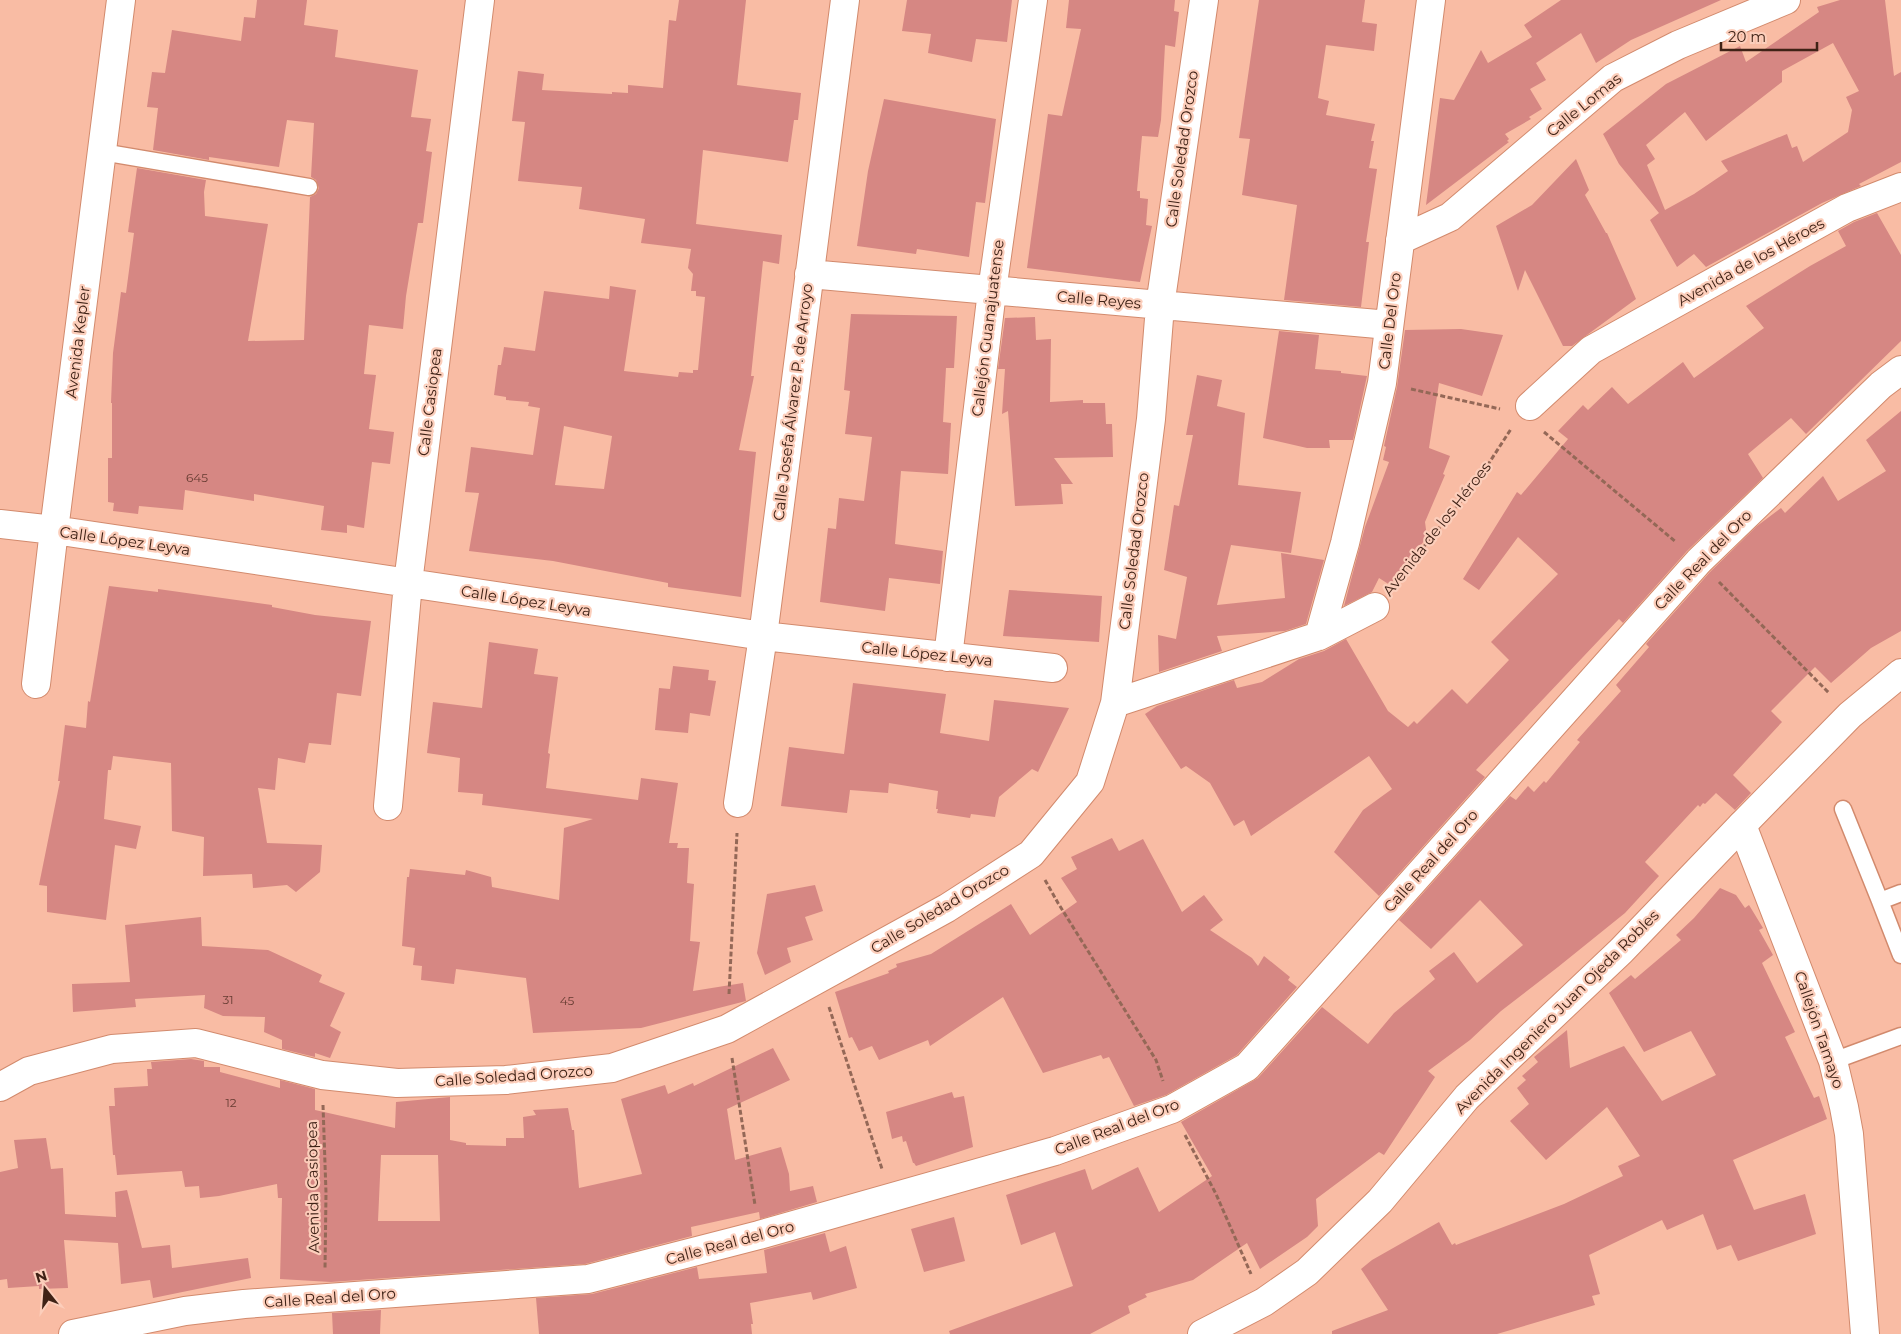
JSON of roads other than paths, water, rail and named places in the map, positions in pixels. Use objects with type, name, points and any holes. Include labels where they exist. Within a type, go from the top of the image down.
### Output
[{"type":"street","name":"Avenida Kepler","points":[[36,684],[121,0]]},
{"type":"street","name":"Calle Casiopea","points":[[388,806],[408,583],[480,0]]},
{"type":"street","name":"Calle Josefa Álvarez P. de Arroyo","points":[[738,803],[763,636],[845,0]]},
{"type":"street","name":"Callejón Guanajuatense","points":[[948,657],[992,291],[1033,0]]},
{"type":"street","name":"Calle Soledad Orozco","points":[[0,1087],[29,1071],[112,1049],[196,1042],[322,1075],[397,1083],[506,1080],[612,1068],[727,1029],[947,908],[1031,854],[1090,782],[1115,703],[1151,419],[1160,306],[1204,0]]},
{"type":"street","name":"Calle Del Oro","points":[[1319,636],[1345,543],[1382,383],[1431,0]]},
{"type":"street","name":"Calle Lomas","points":[[1400,240],[1450,217],[1613,78],[1678,45],[1786,0]]},
{"type":"street","name":"Avenida de los Héroes","points":[[1526,410],[1591,350],[1848,208],[1901,187]]},
{"type":"street","name":"Calle Reyes","points":[[809,274],[1389,325]]},
{"type":"street","name":"Calle Real del Oro","points":[[73,1334],[186,1322],[244,1304],[588,1279],[759,1235],[1055,1151],[1172,1109],[1247,1067],[1699,561],[1881,384],[1901,370]]},
{"type":"street","name":"Calle López Leyva","points":[[0,524],[54,530],[763,636],[1053,668]]},
{"type":"street","name":"Avenida de los Héroes","points":[[1115,703],[1319,636],[1375,607]]},
{"type":"street","name":"Avenida Ingeniero Juan Ojeda Robles","points":[[1202,1334],[1264,1302],[1307,1272],[1380,1201],[1467,1098],[1621,951],[1850,715],[1901,673]]},
{"type":"street","name":"Callejón Tamayo","points":[[1742,825],[1833,1061],[1849,1134],[1865,1334]]},
{"type":"lane","points":[[102,152],[309,187]]},
{"type":"lane","points":[[1843,809],[1901,955]]},
{"type":"lane","points":[[1880,901],[1901,893]]},
{"type":"lane","points":[[1833,1061],[1901,1036]]}]
